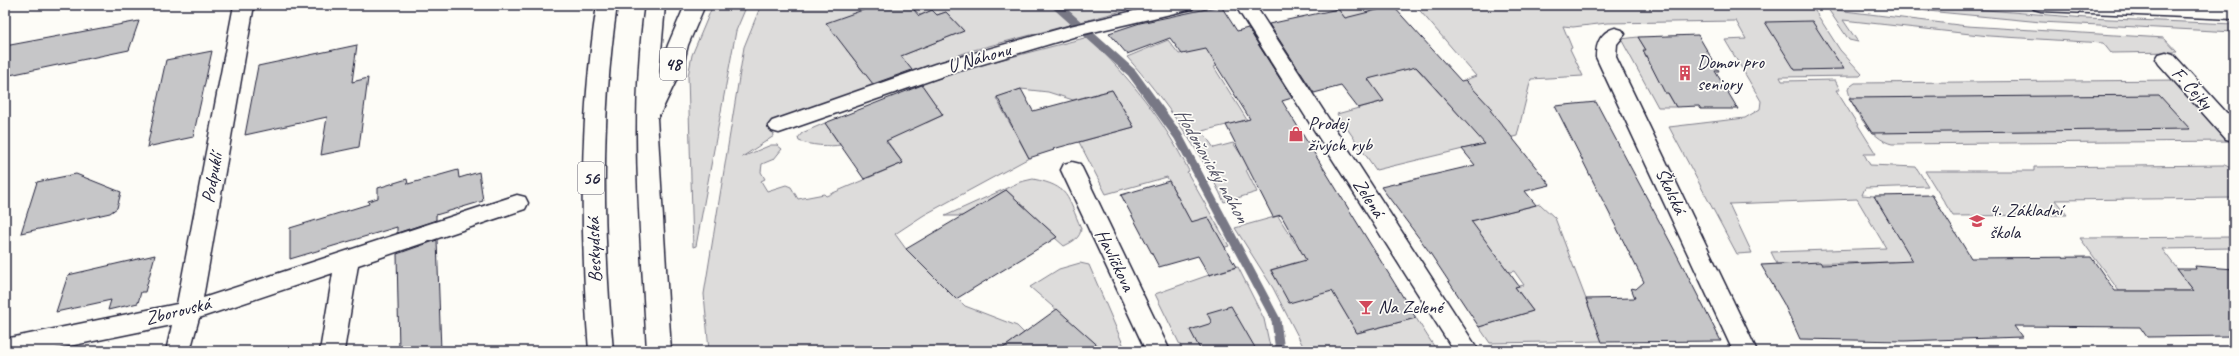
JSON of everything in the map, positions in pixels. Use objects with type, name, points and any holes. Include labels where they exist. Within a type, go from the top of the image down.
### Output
[{"type":"street","name":"Podpuklí","points":[[178,351],[188,312],[244,5]]},
{"type":"street","name":"Beskydská","points":[[601,351],[593,260],[592,170],[600,42],[607,5]]},
{"type":"street","points":[[655,5],[651,34],[646,122],[659,351]]},
{"type":"street","name":"48","points":[[646,122],[673,66],[678,45],[695,5]]},
{"type":"street","name":"U Náhonu","points":[[779,126],[926,73],[1084,28],[1185,5]]},
{"type":"street","name":"Zelená","points":[[1245,5],[1467,351]]},
{"type":"street","points":[[2041,5],[2234,13]]},
{"type":"street","name":"Školská","points":[[1615,34],[1609,38],[1606,46],[1606,57],[1746,351]]},
{"type":"street","name":"F. Čejky","points":[[2166,60],[2234,134]]},
{"type":"street","name":"Havlíčkova","points":[[1072,170],[1158,351]]},
{"type":"street","name":"Zborovská","points":[[5,349],[188,312],[517,203]]},
{"type":"street","points":[[332,351],[347,259]]},
{"type":"shaded area","points":[[713,5],[747,5],[736,31],[696,246],[693,247],[688,76],[692,55]]},
{"type":"shaded area","points":[[761,5],[877,5],[846,49],[863,71],[964,31],[946,12],[937,15],[932,11],[920,15],[910,5],[1145,5],[970,51],[771,124],[774,136],[742,157],[771,145],[777,145],[782,149],[774,159],[762,164],[761,172],[765,179],[761,181],[767,191],[786,185],[791,187],[798,199],[824,194],[826,196],[903,163],[881,133],[921,118],[926,123],[943,115],[921,84],[977,66],[1088,37],[1132,84],[1157,117],[1179,152],[1189,171],[1187,172],[1229,246],[1188,258],[1190,221],[1167,177],[1106,194],[1079,142],[1134,127],[1112,90],[1073,100],[1048,92],[1021,89],[996,98],[1029,158],[924,215],[895,234],[906,249],[965,306],[1017,326],[1024,333],[999,351],[709,351],[704,294],[744,47]]},
{"type":"shaded area","points":[[1365,5],[1370,12],[1355,32],[1338,9]]},
{"type":"shaded area","points":[[1415,5],[1793,5],[1813,8],[1840,50],[1862,74],[1860,76],[1780,77],[1782,81],[1835,80],[1840,90],[1836,90],[1876,154],[1864,154],[1870,165],[1916,167],[1928,186],[1865,188],[1862,195],[1874,196],[1929,286],[1910,287],[1893,262],[1777,264],[1771,252],[1886,248],[1857,199],[1729,204],[1752,253],[1737,254],[1669,127],[1745,118],[1760,109],[1761,101],[1725,40],[1746,39],[1736,21],[1607,23],[1573,27],[1563,26],[1572,48],[1570,49],[1583,76],[1531,79],[1517,136],[1376,170],[1337,114],[1384,101],[1352,83],[1372,78],[1358,61],[1401,51],[1462,118],[1491,109],[1465,80],[1476,76]]},
{"type":"shaded area","points":[[1866,5],[1924,5],[2086,18],[2234,24],[2234,32],[2041,22]]},
{"type":"shaded area","points":[[1828,9],[1967,26],[2164,38],[2177,52],[2111,53],[2103,43],[1989,36],[1843,20],[1858,42],[1849,40]]},
{"type":"shaded area","points":[[1638,37],[1646,50],[1643,51],[1676,107],[1658,107],[1621,39]]},
{"type":"shaded area","points":[[1168,40],[1179,54],[1217,46],[1229,63],[1214,67],[1247,120],[1202,131],[1214,148],[1233,143],[1250,168],[1246,170],[1257,192],[1224,202],[1204,163],[1181,126],[1155,90],[1127,57]]},
{"type":"shaded area","points":[[2178,80],[2233,141],[1892,144],[1877,136],[1863,122],[1853,104],[1848,88],[1855,83]]},
{"type":"shaded area","points":[[825,123],[840,145],[831,146],[808,144],[799,141],[798,138],[802,133]]},
{"type":"shaded area","points":[[2225,165],[2234,170],[2234,198],[2055,200],[2067,215],[1953,216],[1925,171],[2034,171],[2034,167]]},
{"type":"shaded area","points":[[1033,179],[1054,185],[1066,194],[1081,231],[1078,237],[1064,246],[1055,238],[1056,236],[1006,190],[963,216],[945,216],[1020,182]]},
{"type":"shaded area","points":[[1540,204],[1555,218],[1602,341],[1490,343],[1479,327],[1533,311],[1515,287],[1524,285],[1514,271],[1506,273],[1455,225]]},
{"type":"shaded area","points":[[1278,216],[1295,243],[1316,237],[1304,272],[1298,262],[1270,270],[1277,280],[1324,277],[1357,333],[1416,318],[1437,351],[1304,351],[1304,348],[1273,288],[1235,228]]},
{"type":"shaded area","points":[[2234,237],[2234,248],[2162,249],[2194,291],[2119,291],[2080,238]]},
{"type":"shaded area","points":[[1080,263],[1089,265],[1126,351],[1104,351],[1030,287],[1059,269]]},
{"type":"shaded area","points":[[1238,267],[1264,319],[1271,351],[1183,351],[1155,294],[1209,275]]},
{"type":"building","points":[[877,5],[910,5],[919,16],[932,10],[937,15],[946,12],[964,31],[901,56],[912,70],[873,84],[826,23]]},
{"type":"building","points":[[1221,6],[1237,31],[1248,28],[1292,98],[1282,101],[1416,318],[1357,333],[1332,291],[1289,303],[1271,270],[1306,260],[1281,215],[1273,217],[1226,125],[1250,119],[1206,49],[1182,54],[1170,38],[1127,54],[1109,33],[1140,23]]},
{"type":"building","points":[[1393,6],[1461,81],[1465,80],[1492,109],[1490,110],[1550,185],[1525,191],[1536,205],[1471,221],[1519,286],[1515,287],[1533,311],[1479,327],[1428,250],[1381,187],[1475,165],[1462,149],[1485,144],[1420,71],[1416,67],[1368,79],[1384,101],[1358,108],[1341,86],[1314,93],[1269,24],[1338,9],[1345,18]]},
{"type":"building","points":[[139,21],[129,50],[5,76],[5,46]]},
{"type":"building","points":[[1812,21],[1844,69],[1795,70],[1765,22]]},
{"type":"building","name":"Domov pro seniory","points":[[1698,35],[1719,71],[1715,71],[1738,109],[1701,109],[1699,106],[1676,107],[1668,93],[1665,93],[1643,50],[1646,50],[1638,37]]},
{"type":"building","points":[[357,45],[352,82],[368,78],[359,147],[321,155],[327,117],[245,135],[258,66]]},
{"type":"building","points":[[212,51],[193,137],[147,147],[166,60]]},
{"type":"building","points":[[922,85],[943,115],[886,141],[903,163],[864,179],[825,123]]},
{"type":"building","points":[[1021,89],[1033,111],[1112,90],[1134,127],[1053,149],[1054,150],[1029,158],[997,97]]},
{"type":"building","points":[[2159,95],[2190,129],[1872,133],[1849,98]]},
{"type":"building","points":[[1596,102],[1721,341],[1602,342],[1586,299],[1635,298],[1631,288],[1636,289],[1644,282],[1555,106]]},
{"type":"building","points":[[458,170],[459,178],[479,172],[483,201],[436,215],[436,220],[397,233],[397,227],[290,259],[290,228],[369,204],[368,201],[378,198],[378,188],[407,179],[408,184]]},
{"type":"building","points":[[76,174],[121,192],[117,208],[110,213],[21,233],[37,182]]},
{"type":"building","points":[[1169,181],[1191,222],[1208,217],[1236,267],[1209,275],[1198,256],[1159,267],[1121,195]]},
{"type":"building","points":[[1006,190],[1057,237],[956,299],[906,249]]},
{"type":"building","points":[[1932,195],[1971,258],[2091,257],[2115,291],[2194,291],[2177,269],[2196,269],[2195,266],[2234,269],[2234,336],[2147,337],[2140,327],[2014,326],[2022,337],[1904,341],[1800,339],[1784,304],[1761,265],[1820,262],[1822,265],[1913,261],[1874,196]]},
{"type":"building","points":[[437,240],[441,351],[399,351],[397,254]]},
{"type":"building","points":[[155,255],[145,292],[141,292],[138,303],[108,310],[111,300],[56,312],[68,275]]},
{"type":"building","points":[[1231,306],[1257,351],[1201,351],[1190,330],[1212,323],[1207,313]]},
{"type":"building","points":[[1057,309],[1104,351],[999,351]]},
{"type":"waterway","name":"Hodoňovický náhon","points":[[1056,5],[1132,73],[1178,136],[1276,320],[1280,351]]},
{"type":"place","name":"Domov pro seniory","points":[[1685,73]]},
{"type":"place","name":"Prodej živých ryb","points":[[1296,134]]},
{"type":"place","name":"4. Základní škola","points":[[1977,221]]},
{"type":"place","name":"Na Zelené","points":[[1366,307]]}]
